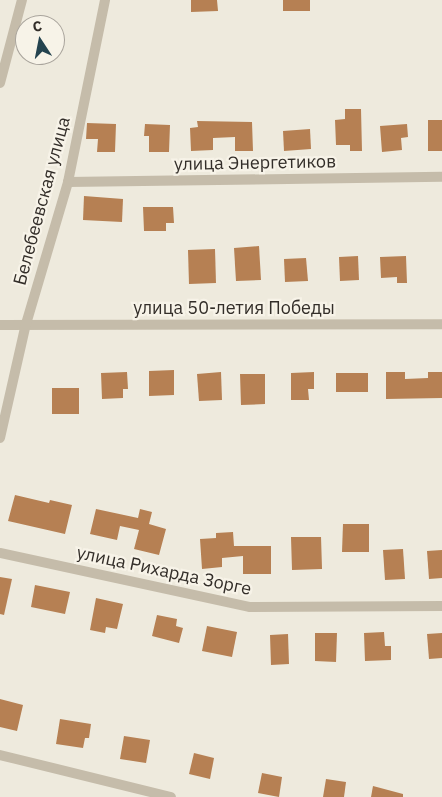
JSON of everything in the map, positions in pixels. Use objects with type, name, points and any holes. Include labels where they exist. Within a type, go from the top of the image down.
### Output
[{"type":"street","points":[[0,83],[22,0]]},
{"type":"street","name":"Белебеевская улица","points":[[0,438],[26,324],[68,182],[105,0]]},
{"type":"street","name":"улица Энергетиков","points":[[68,182],[442,178]]},
{"type":"street","name":"улица 50-летия Победы","points":[[0,325],[442,324]]},
{"type":"street","name":"улица Рихарда Зорге","points":[[0,553],[250,607],[442,606]]},
{"type":"street","points":[[0,755],[171,797]]},
{"type":"building","points":[[191,0],[217,0],[218,11],[191,12]]},
{"type":"building","points":[[283,0],[310,0],[310,11],[283,11]]},
{"type":"building","points":[[345,109],[361,109],[362,151],[350,151],[350,145],[336,145],[335,120],[345,119]]},
{"type":"building","points":[[428,120],[442,120],[442,151],[428,151]]},
{"type":"building","points":[[197,121],[252,122],[253,151],[235,151],[235,137],[213,138],[213,150],[191,151],[190,128],[198,127]]},
{"type":"building","points":[[87,123],[116,124],[115,152],[97,152],[98,139],[86,139]]},
{"type":"building","points":[[145,124],[170,125],[169,152],[149,152],[149,136],[144,136]]},
{"type":"building","points":[[407,124],[408,137],[401,138],[402,150],[382,152],[380,126]]},
{"type":"building","points":[[310,129],[311,149],[284,151],[283,131]]},
{"type":"building","points":[[84,196],[123,199],[122,222],[83,220]]},
{"type":"building","points":[[143,207],[173,207],[174,223],[166,223],[166,231],[144,231]]},
{"type":"building","points":[[259,246],[261,280],[236,281],[234,248]]},
{"type":"building","points":[[215,249],[216,283],[189,284],[188,250]]},
{"type":"building","points":[[358,256],[359,280],[340,281],[339,257]]},
{"type":"building","points":[[406,256],[407,283],[397,283],[397,277],[381,278],[380,257]]},
{"type":"building","points":[[306,258],[308,281],[285,282],[284,259]]},
{"type":"building","points":[[174,370],[174,395],[149,396],[149,371]]},
{"type":"building","points":[[127,372],[128,389],[123,389],[123,398],[102,399],[101,373]]},
{"type":"building","points":[[221,372],[222,400],[199,401],[197,374]]},
{"type":"building","points":[[314,372],[314,389],[308,389],[309,400],[291,400],[291,373]]},
{"type":"building","points":[[386,372],[405,372],[405,379],[428,378],[428,372],[442,372],[442,398],[386,399]]},
{"type":"building","points":[[336,373],[368,373],[368,392],[336,392]]},
{"type":"building","points":[[240,374],[265,374],[265,404],[241,405]]},
{"type":"building","points":[[52,388],[79,388],[79,414],[52,414]]},
{"type":"building","points":[[15,495],[49,503],[50,500],[72,505],[65,534],[8,521]]},
{"type":"building","points":[[96,509],[138,518],[140,509],[152,512],[149,524],[166,529],[159,555],[134,549],[139,530],[120,526],[117,540],[90,534]]},
{"type":"building","points":[[343,524],[369,524],[369,552],[342,552]]},
{"type":"building","points":[[233,532],[234,546],[271,546],[271,574],[243,574],[243,556],[222,558],[222,567],[202,569],[200,539],[216,538],[216,533]]},
{"type":"building","points":[[291,537],[321,537],[322,569],[292,570]]},
{"type":"building","points":[[403,549],[405,579],[385,580],[383,550]]},
{"type":"building","points":[[442,550],[442,578],[429,579],[427,551]]},
{"type":"building","points":[[0,577],[12,579],[4,615],[0,614]]},
{"type":"building","points":[[35,585],[70,592],[65,614],[31,607]]},
{"type":"building","points":[[96,598],[123,604],[117,629],[106,627],[105,633],[90,630]]},
{"type":"building","points":[[157,615],[177,619],[176,626],[183,628],[179,643],[152,636]]},
{"type":"building","points":[[207,626],[237,632],[232,657],[202,651]]},
{"type":"building","points":[[384,632],[385,646],[391,646],[391,660],[365,661],[364,633]]},
{"type":"building","points":[[315,633],[337,633],[336,662],[315,661]]},
{"type":"building","points":[[442,633],[442,658],[429,659],[427,634]]},
{"type":"building","points":[[288,634],[289,664],[271,665],[270,635]]},
{"type":"building","points":[[0,699],[23,705],[17,731],[0,727]]},
{"type":"building","points":[[60,719],[91,724],[89,738],[85,738],[83,748],[56,744]]},
{"type":"building","points":[[124,736],[150,740],[146,763],[120,759]]},
{"type":"building","points":[[194,753],[214,758],[210,779],[189,774]]},
{"type":"building","points":[[262,773],[282,777],[279,797],[258,793]]},
{"type":"building","points":[[326,779],[346,782],[344,797],[323,797]]},
{"type":"building","points":[[373,786],[403,794],[403,797],[371,797]]}]
